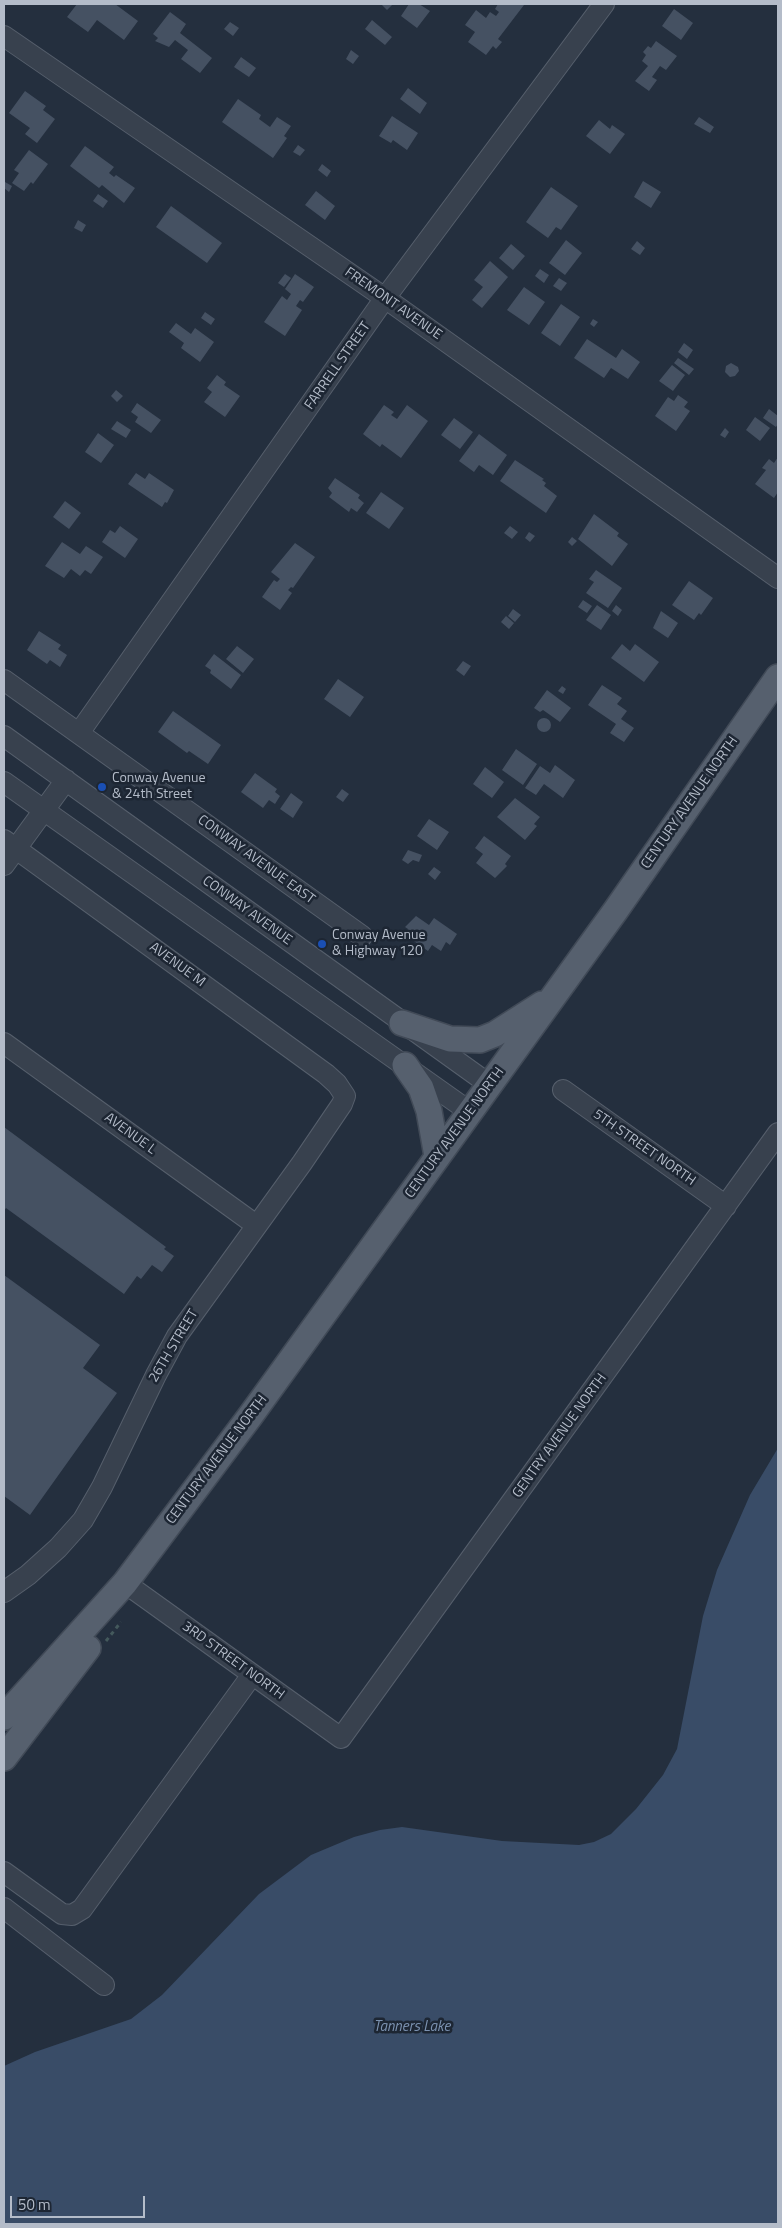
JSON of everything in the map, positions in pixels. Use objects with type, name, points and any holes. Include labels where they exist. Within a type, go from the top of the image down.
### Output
[{"type":"main road","name":"CENTURY AVENUE NORTH","points":[[4,1718],[125,1583],[251,1415],[554,996],[778,678]]},
{"type":"main road","points":[[402,1023],[450,1039],[480,1040],[495,1034],[554,996]]},
{"type":"main road","points":[[405,1065],[421,1088],[429,1111],[437,1156]]},
{"type":"main road","name":"CENTURY AVENUE NORTH","points":[[4,1758],[106,1624],[125,1583]]},
{"type":"street","name":"FARRELL STREET","points":[[79,733],[385,298],[604,4]]},
{"type":"street","name":"FREMONT AVENUE","points":[[4,36],[385,298],[778,578]]},
{"type":"street","name":"CONWAY AVENUE EAST","points":[[4,680],[362,936]]},
{"type":"street","name":"CONWAY AVENUE","points":[[4,736],[490,1085]]},
{"type":"street","points":[[4,865],[10,844],[44,811],[66,780]]},
{"type":"street","points":[[4,782],[470,1112]]},
{"type":"street","name":"AVENUE M","points":[[10,844],[326,1074],[337,1084],[345,1096]]},
{"type":"street","name":"AVENUE L","points":[[4,1043],[256,1224]]},
{"type":"street","name":"5TH STREET NORTH","points":[[563,1090],[726,1206]]},
{"type":"street","name":"26TH STREET","points":[[4,1592],[46,1559],[83,1520],[102,1487],[177,1336],[256,1224],[302,1163],[342,1104],[345,1096]]},
{"type":"street","name":"GENTRY AVENUE NORTH","points":[[341,1738],[778,1133]]},
{"type":"street","name":"3RD STREET NORTH","points":[[125,1583],[341,1738]]},
{"type":"street","points":[[4,1872],[62,1914],[72,1915],[82,1909],[252,1675]]},
{"type":"street","points":[[4,1908],[104,1985]]},
{"type":"water","name":"Tanners Lake","points":[[778,1448],[778,2224],[4,2224],[4,2066],[35,2052],[131,2019],[162,1995],[259,1894],[311,1855],[354,1837],[380,1830],[402,1827],[502,1841],[579,1845],[594,1842],[611,1834],[636,1809],[663,1775],[677,1749],[703,1616],[717,1570],[750,1495]]},
{"type":"building","points":[[77,4],[115,4],[138,21],[124,40],[97,20],[88,32],[67,17]]},
{"type":"building","points":[[381,4],[393,4],[387,10]]},
{"type":"building","points":[[409,4],[419,4],[430,11],[417,28],[401,16]]},
{"type":"building","points":[[498,4],[524,5],[498,39],[502,42],[496,49],[493,46],[486,55],[468,42],[475,32],[465,25],[476,10],[486,18],[490,12],[496,16],[499,12],[495,9]]},
{"type":"building","points":[[674,9],[693,23],[681,40],[662,26]]},
{"type":"building","points":[[170,12],[186,24],[180,33],[212,58],[200,73],[181,59],[188,50],[175,40],[169,47],[155,41],[158,38],[153,34]]},
{"type":"building","points":[[372,20],[392,37],[385,45],[365,29]]},
{"type":"building","points":[[230,22],[239,28],[233,36],[224,29]]},
{"type":"building","points":[[656,41],[677,56],[666,70],[660,66],[652,77],[657,80],[649,91],[635,81],[648,66],[642,61],[646,55],[643,52],[648,46],[651,48]]},
{"type":"building","points":[[351,50],[359,56],[353,64],[346,59]]},
{"type":"building","points":[[241,57],[256,68],[249,77],[234,67]]},
{"type":"building","points":[[408,88],[427,103],[420,114],[400,99]]},
{"type":"building","points":[[25,91],[46,106],[43,110],[55,119],[37,143],[25,134],[30,128],[9,113]]},
{"type":"building","points":[[238,99],[261,115],[259,119],[270,127],[277,117],[291,126],[284,136],[287,138],[273,158],[222,122]]},
{"type":"building","points":[[392,116],[418,133],[407,150],[393,140],[391,143],[379,136]]},
{"type":"building","points":[[699,117],[714,127],[710,133],[694,124]]},
{"type":"building","points":[[599,120],[610,129],[612,125],[625,134],[610,154],[586,136]]},
{"type":"building","points":[[298,145],[305,150],[300,156],[293,152]]},
{"type":"building","points":[[85,146],[114,167],[109,173],[114,177],[116,175],[135,188],[124,203],[102,185],[99,188],[70,166]]},
{"type":"building","points":[[29,150],[48,164],[33,184],[31,182],[24,191],[12,183],[19,173],[14,170]]},
{"type":"building","points":[[322,164],[331,171],[327,177],[318,170]]},
{"type":"building","points":[[643,181],[661,192],[651,208],[634,197]]},
{"type":"building","points":[[5,182],[12,186],[9,192],[4,188]]},
{"type":"building","points":[[551,187],[578,206],[561,230],[556,227],[548,238],[526,222]]},
{"type":"building","points":[[316,191],[335,206],[325,220],[305,205]]},
{"type":"building","points":[[98,194],[108,201],[103,208],[93,201]]},
{"type":"building","points":[[171,206],[222,243],[207,263],[156,227]]},
{"type":"building","points":[[78,220],[86,225],[82,232],[74,228]]},
{"type":"building","points":[[566,240],[582,253],[565,275],[549,263]]},
{"type":"building","points":[[637,241],[645,248],[640,255],[631,249]]},
{"type":"building","points":[[511,244],[525,256],[513,270],[499,258]]},
{"type":"building","points":[[490,261],[508,277],[482,308],[472,300],[483,287],[474,280]]},
{"type":"building","points":[[540,269],[549,275],[544,283],[535,276]]},
{"type":"building","points":[[285,274],[291,278],[284,287],[278,283]]},
{"type":"building","points":[[295,274],[314,287],[303,302],[300,300],[296,306],[302,310],[285,336],[264,322],[282,296],[287,300],[291,294],[285,289]]},
{"type":"building","points":[[559,278],[567,283],[561,291],[553,286]]},
{"type":"building","points":[[524,287],[545,302],[529,325],[507,310]]},
{"type":"building","points":[[561,304],[580,317],[560,346],[541,333]]},
{"type":"building","points":[[205,312],[215,319],[211,325],[201,318]]},
{"type":"building","points":[[593,319],[598,322],[594,327],[590,324]]},
{"type":"building","points":[[176,323],[191,334],[195,328],[214,342],[200,362],[181,348],[184,343],[169,332]]},
{"type":"building","points":[[587,339],[616,358],[622,349],[640,362],[628,379],[611,368],[604,378],[574,358]]},
{"type":"building","points":[[684,343],[693,350],[687,359],[678,352]]},
{"type":"building","points":[[678,358],[694,369],[689,375],[674,363]]},
{"type":"building","points":[[731,363],[738,367],[739,371],[735,376],[730,377],[725,372],[726,366]]},
{"type":"building","points":[[672,365],[685,375],[673,391],[659,381]]},
{"type":"building","points":[[217,375],[226,382],[224,385],[240,396],[225,417],[204,402],[212,392],[207,388]]},
{"type":"building","points":[[116,390],[123,396],[117,402],[111,396]]},
{"type":"building","points":[[678,395],[688,402],[684,407],[690,411],[676,431],[655,416],[668,397],[674,401]]},
{"type":"building","points":[[137,403],[161,420],[151,433],[135,422],[138,417],[131,412]]},
{"type":"building","points":[[384,405],[394,412],[391,415],[397,419],[407,405],[428,421],[401,458],[382,444],[380,447],[363,434]]},
{"type":"building","points":[[769,409],[778,416],[776,427],[763,418]]},
{"type":"building","points":[[755,417],[770,428],[760,441],[746,430]]},
{"type":"building","points":[[454,418],[473,432],[460,449],[441,435]]},
{"type":"building","points":[[117,421],[131,430],[126,438],[111,429]]},
{"type":"building","points":[[725,428],[729,432],[725,438],[720,435]]},
{"type":"building","points":[[98,433],[114,445],[101,463],[85,452]]},
{"type":"building","points":[[479,434],[507,455],[493,475],[479,465],[474,472],[459,461]]},
{"type":"building","points":[[778,457],[778,492],[774,498],[755,484],[766,470],[762,468],[769,459],[774,463]]},
{"type":"building","points":[[515,460],[544,479],[542,480],[546,483],[544,486],[557,496],[546,513],[500,481]]},
{"type":"building","points":[[136,473],[145,479],[149,473],[174,490],[167,503],[165,502],[162,507],[128,484]]},
{"type":"building","points":[[335,478],[360,495],[358,498],[364,503],[357,512],[351,508],[349,512],[329,497],[332,493],[328,488]]},
{"type":"building","points":[[381,492],[404,508],[389,529],[366,513]]},
{"type":"building","points":[[65,501],[81,513],[69,529],[53,517]]},
{"type":"building","points":[[594,514],[619,533],[617,536],[628,544],[612,566],[578,539]]},
{"type":"building","points":[[120,526],[138,539],[125,558],[102,542],[110,530],[115,533]]},
{"type":"building","points":[[510,526],[518,532],[512,539],[504,533]]},
{"type":"building","points":[[529,532],[535,536],[530,542],[525,538]]},
{"type":"building","points":[[572,537],[577,541],[572,546],[568,542]]},
{"type":"building","points":[[62,542],[80,554],[86,546],[103,557],[91,574],[85,570],[80,576],[71,569],[64,578],[45,566]]},
{"type":"building","points":[[295,543],[315,557],[293,588],[291,587],[288,590],[292,593],[280,610],[262,597],[274,580],[277,582],[280,579],[271,572]]},
{"type":"building","points":[[596,570],[622,588],[608,608],[586,593],[594,582],[589,579]]},
{"type":"building","points":[[689,581],[713,598],[701,615],[699,613],[694,620],[672,605]]},
{"type":"building","points":[[583,600],[592,606],[587,613],[578,607]]},
{"type":"building","points":[[597,605],[611,615],[601,630],[586,620]]},
{"type":"building","points":[[616,605],[622,610],[618,616],[612,611]]},
{"type":"building","points":[[513,609],[521,615],[515,622],[508,616]]},
{"type":"building","points":[[661,611],[678,623],[668,638],[653,628]]},
{"type":"building","points":[[506,616],[514,623],[509,629],[501,622]]},
{"type":"building","points":[[39,631],[61,645],[58,649],[67,655],[60,667],[50,660],[47,664],[27,650]]},
{"type":"building","points":[[622,644],[630,651],[635,644],[659,662],[644,682],[611,658]]},
{"type":"building","points":[[237,646],[254,659],[243,673],[226,659]]},
{"type":"building","points":[[214,654],[241,675],[231,689],[210,673],[211,670],[205,666]]},
{"type":"building","points":[[463,661],[471,666],[464,676],[456,670]]},
{"type":"building","points":[[338,679],[364,697],[350,717],[324,699]]},
{"type":"building","points":[[602,685],[622,698],[617,704],[627,711],[621,719],[634,728],[624,742],[610,733],[616,724],[588,705]]},
{"type":"building","points":[[562,686],[566,689],[563,694],[558,691]]},
{"type":"building","points":[[547,690],[571,708],[560,722],[543,710],[540,712],[534,708]]},
{"type":"building","points":[[173,711],[221,745],[208,764],[189,751],[187,753],[158,732]]},
{"type":"building","points":[[544,718],[549,720],[551,725],[549,730],[544,732],[539,730],[537,725],[539,720]]},
{"type":"building","points":[[516,749],[537,764],[523,785],[502,770]]},
{"type":"building","points":[[555,765],[575,780],[563,798],[544,784],[536,795],[525,788],[540,766],[550,773]]},
{"type":"building","points":[[485,767],[504,782],[492,798],[473,784]]},
{"type":"building","points":[[255,773],[277,789],[275,792],[280,796],[275,804],[269,800],[263,808],[241,792]]},
{"type":"building","points":[[342,789],[349,794],[343,802],[336,797]]},
{"type":"building","points":[[291,793],[303,802],[293,818],[280,809]]},
{"type":"building","points":[[515,798],[540,817],[534,824],[537,826],[525,840],[497,817]]},
{"type":"building","points":[[429,819],[449,832],[437,850],[417,836]]},
{"type":"building","points":[[484,836],[511,856],[505,864],[507,866],[495,878],[476,863],[483,854],[475,848]]},
{"type":"building","points":[[408,850],[422,855],[419,862],[413,860],[408,864],[402,860]]},
{"type":"building","points":[[434,867],[441,872],[435,880],[428,874]]},
{"type":"building","points":[[416,916],[429,925],[434,918],[457,934],[450,945],[446,942],[441,951],[432,945],[428,951],[404,934],[408,929],[405,927]]},
{"type":"building","points":[[4,1127],[166,1247],[164,1249],[174,1256],[162,1272],[152,1265],[141,1279],[137,1276],[124,1294],[6,1208],[4,1211]]},
{"type":"building","points":[[4,1275],[100,1345],[83,1368],[117,1393],[30,1515],[4,1496]]},
{"type":"place","name":"Conway Avenue & 24th Street","points":[[102,787]]},
{"type":"place","name":"Conway Avenue & Highway 120","points":[[322,944]]}]
